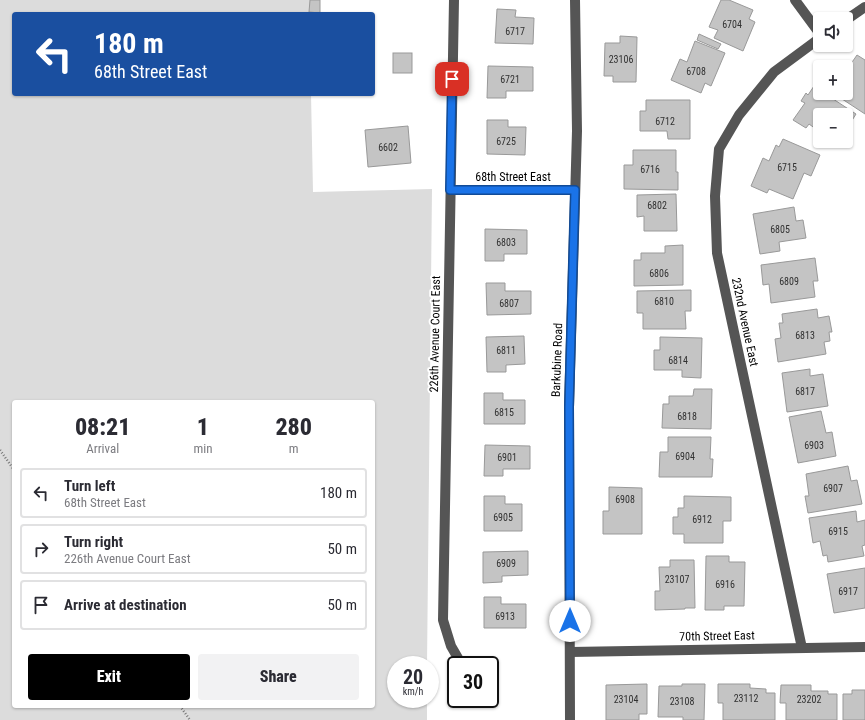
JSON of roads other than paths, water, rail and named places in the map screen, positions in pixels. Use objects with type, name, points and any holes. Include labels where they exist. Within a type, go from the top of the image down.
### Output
[{"type":"street","name":"226th Avenue Court East","points":[[454,0],[443,620],[451,646],[457,656]]},
{"type":"street","name":"Barkubine Road","points":[[570,720],[569,407],[577,131],[575,0]]},
{"type":"street","points":[[795,0],[813,24]]},
{"type":"street","points":[[853,15],[865,7]]},
{"type":"street","name":"232nd Avenue East","points":[[802,648],[717,253],[715,196],[719,148],[739,115],[774,72],[813,43]]},
{"type":"street","name":"68th Street East","points":[[450,190],[575,190]]},
{"type":"street","name":"70th Street East","points":[[570,652],[865,647]]}]
